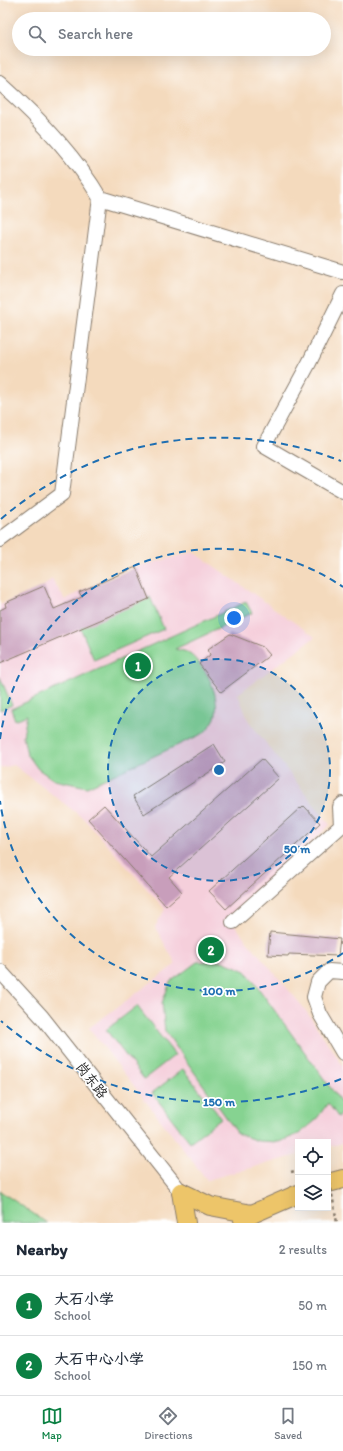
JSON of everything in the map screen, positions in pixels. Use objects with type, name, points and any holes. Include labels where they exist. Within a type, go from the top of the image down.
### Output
[{"type":"main road","points":[[331,1182],[343,1179]]},
{"type":"main road","points":[[181,1192],[210,1206],[246,1218],[295,1195]]},
{"type":"main road","points":[[181,1192],[186,1223]]},
{"type":"street","points":[[0,83],[15,96],[66,150],[87,176],[100,198],[62,494],[0,540]]},
{"type":"street","points":[[100,198],[343,272]]},
{"type":"street","points":[[343,294],[264,446],[343,492]]},
{"type":"street","points":[[233,922],[341,826],[340,807],[343,804]]},
{"type":"street","name":"岗东路","points":[[0,971],[42,1017],[181,1192]]},
{"type":"street","points":[[343,972],[329,971],[318,982],[314,997],[320,1014],[343,1053]]},
{"type":"path","points":[[291,1172],[295,1171]]},
{"type":"path","points":[[329,1175],[337,1223]]},
{"type":"shaded area","points":[[194,552],[315,637],[238,694],[248,720],[330,825],[229,917],[243,936],[304,1008],[343,1066],[343,1143],[331,1146],[331,1139],[295,1139],[295,1156],[207,1180],[89,1028],[176,964],[155,927],[165,909],[83,818],[14,765],[0,768],[0,605],[44,586],[52,579],[65,600],[79,592],[136,567]]},
{"type":"green space","points":[[150,597],[164,629],[94,660],[80,627]]},
{"type":"green space","points":[[246,602],[252,613],[175,649],[184,651],[198,662],[210,680],[214,690],[216,700],[215,718],[204,733],[87,787],[54,780],[38,769],[27,754],[23,736],[27,715],[15,720],[11,709]]},
{"type":"green space","points":[[0,677],[12,705],[0,710]]},
{"type":"green space","points":[[222,961],[246,971],[343,1105],[343,1114],[338,1117],[328,1103],[315,1121],[299,1134],[279,1142],[258,1141],[238,1134],[165,1031],[162,1003],[170,982],[197,962]]},
{"type":"green space","points":[[137,1006],[175,1055],[144,1079],[106,1030]]},
{"type":"green space","points":[[183,1069],[221,1118],[190,1142],[152,1093]]},
{"type":"green space","points":[[0,1191],[47,1223],[0,1223]]},
{"type":"building","points":[[136,567],[149,599],[0,663],[0,610],[6,607],[5,603],[44,586],[54,609],[82,597],[79,592]]},
{"type":"building","points":[[230,634],[263,647],[270,655],[221,692],[199,664],[210,655],[208,649]]},
{"type":"building","points":[[214,744],[225,762],[144,814],[133,796]]},
{"type":"building","points":[[262,759],[279,778],[169,877],[182,892],[166,906],[88,819],[104,805],[151,857]]},
{"type":"building","points":[[304,806],[320,823],[226,909],[209,891]]},
{"type":"building","points":[[270,932],[340,939],[338,956],[289,954],[288,956],[268,955]]},
{"type":"place","name":"大石小学","points":[[138,666]]},
{"type":"place","name":"大石中心小学","points":[[211,950]]}]
